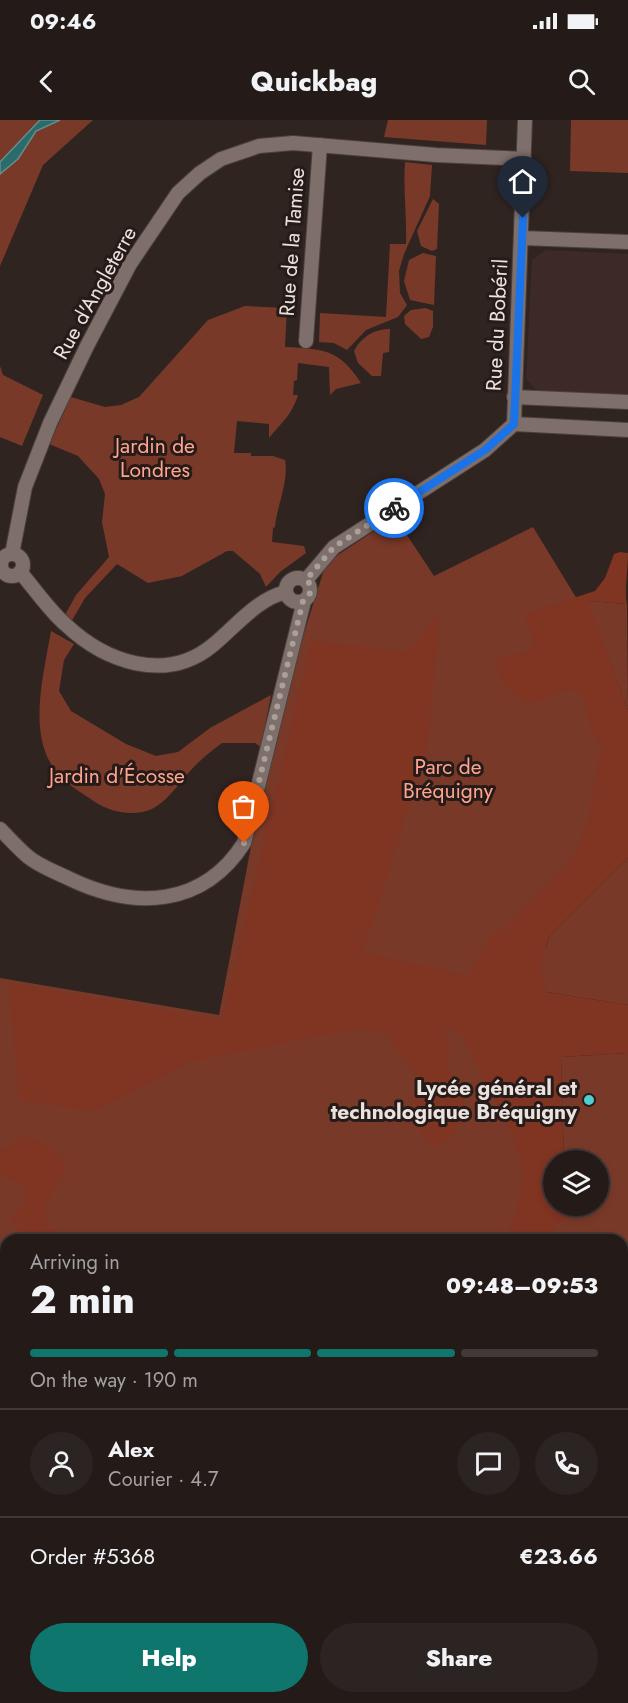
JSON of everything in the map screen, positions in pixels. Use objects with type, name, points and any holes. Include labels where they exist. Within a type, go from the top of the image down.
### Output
[{"type":"street","name":"Rue du Bobéril","points":[[514,424],[525,120]]},
{"type":"street","name":"Rue d'Angleterre","points":[[12,554],[25,487],[50,423],[130,264],[178,193],[200,173],[221,159],[259,146],[293,142],[447,156],[524,159]]},
{"type":"street","name":"Rue de la Tamise","points":[[306,341],[320,145]]},
{"type":"street","points":[[522,238],[628,242]]},
{"type":"street","points":[[514,397],[628,402]]},
{"type":"street","points":[[306,580],[334,547],[485,450],[514,424],[628,430]]},
{"type":"street","points":[[12,554],[18,556],[22,562],[20,572],[14,576],[2,576],[2,559],[12,554]]},
{"type":"street","points":[[20,572],[65,624],[115,658],[143,666],[165,666],[192,658],[211,647],[269,596],[286,592]]},
{"type":"street","points":[[286,592],[291,579],[306,580]]},
{"type":"street","points":[[286,592],[295,602],[308,598],[311,588],[306,580]]},
{"type":"street","points":[[0,829],[27,856],[80,884],[105,893],[133,898],[168,897],[191,891],[211,880],[231,864],[244,843],[303,601]]},
{"type":"shaded area","points":[[546,250],[628,254],[628,397],[537,391],[526,379],[532,260]]},
{"type":"shaded area","points":[[628,553],[627,604],[588,601],[628,710],[628,858],[549,937],[540,967],[547,992],[628,1005],[628,1053],[561,1057],[564,1150],[543,1150],[543,1216],[566,1216],[557,1225],[553,1234],[509,1234],[517,1206],[523,1171],[513,1137],[462,1036],[444,1023],[450,1047],[447,1067],[463,1092],[464,1114],[451,1138],[431,1147],[419,1129],[411,1103],[423,1082],[402,1059],[387,1033],[352,1029],[190,1062],[94,1111],[19,1100],[9,983],[222,1020],[311,641],[408,652],[440,614],[427,749],[363,952],[468,976],[490,935],[505,928],[567,864],[577,850],[588,818],[601,747],[590,728],[583,696],[568,690],[544,699],[523,702],[504,685],[496,667],[500,657],[528,652],[533,641],[524,614],[595,591],[605,578],[614,554]]},
{"type":"shaded area","points":[[21,1136],[48,1146],[68,1167],[47,1203],[44,1219],[59,1234],[22,1234],[10,1220],[25,1201],[23,1185],[0,1174],[0,1152]]},
{"type":"green space","points":[[0,120],[41,120],[0,162]]},
{"type":"green space","points":[[60,120],[93,120],[43,165],[0,266],[0,174],[13,163],[36,131]]},
{"type":"green space","points":[[388,120],[487,120],[486,145],[384,137]]},
{"type":"green space","points":[[571,120],[628,120],[628,173],[570,171]]},
{"type":"green space","points":[[405,162],[432,165],[430,196],[404,254],[399,271],[400,293],[407,305],[398,317],[366,330],[347,350],[334,343],[319,342],[320,313],[386,317],[390,244],[406,244]]},
{"type":"green space","points":[[433,199],[439,204],[437,249],[432,251],[421,246],[417,231]]},
{"type":"green space","points":[[423,253],[436,256],[434,305],[410,300],[404,281],[409,260]]},
{"type":"green space","name":"Jardin de Londres","points":[[245,306],[287,308],[285,347],[320,350],[338,357],[361,383],[336,389],[330,395],[329,367],[298,363],[293,395],[298,395],[296,402],[269,438],[269,424],[237,421],[234,453],[273,456],[285,460],[284,485],[273,528],[272,542],[304,546],[306,553],[280,572],[266,587],[260,574],[233,551],[227,551],[182,576],[148,583],[117,564],[85,598],[71,622],[65,615],[76,595],[109,557],[102,522],[105,494],[99,479],[78,456],[49,444],[71,397],[105,407],[121,405],[139,397],[208,320]]},
{"type":"green space","points":[[426,308],[433,311],[433,327],[429,337],[421,339],[405,324],[404,316],[411,310]]},
{"type":"green space","points":[[390,329],[389,352],[383,353],[381,376],[372,376],[358,363],[354,351],[369,335],[379,330]]},
{"type":"green space","points":[[0,366],[3,375],[43,395],[22,446],[0,437]]},
{"type":"green space","name":"Parc de Bréquigny","points":[[395,517],[434,576],[533,527],[577,599],[628,730],[545,936],[546,948],[549,937],[628,858],[628,1005],[547,992],[552,1150],[543,1150],[543,1216],[609,1216],[609,1150],[564,1150],[561,1057],[628,1053],[628,1234],[0,1234],[0,978],[219,1015],[272,736],[326,563]]},
{"type":"green space","points":[[587,601],[627,604],[628,710]]},
{"type":"green space","name":"Jardin d'Écosse","points":[[51,631],[74,644],[64,660],[59,691],[71,711],[126,744],[156,756],[178,752],[210,728],[271,695],[261,747],[255,743],[222,743],[186,775],[163,802],[152,809],[130,813],[101,806],[59,775],[47,755],[42,739],[40,702]]},
{"type":"water","points":[[40,120],[60,120],[36,131],[18,159],[0,174],[0,162]]},
{"type":"way so far","points":[[244,843],[272,736],[303,601],[310,593],[311,588],[306,580],[334,547],[394,508]]},
{"type":"place","name":"Lycée général et technologique Bréquigny","points":[[589,1100]]},
{"type":"route","points":[[394,508],[485,450],[514,424],[523,218]]}]
